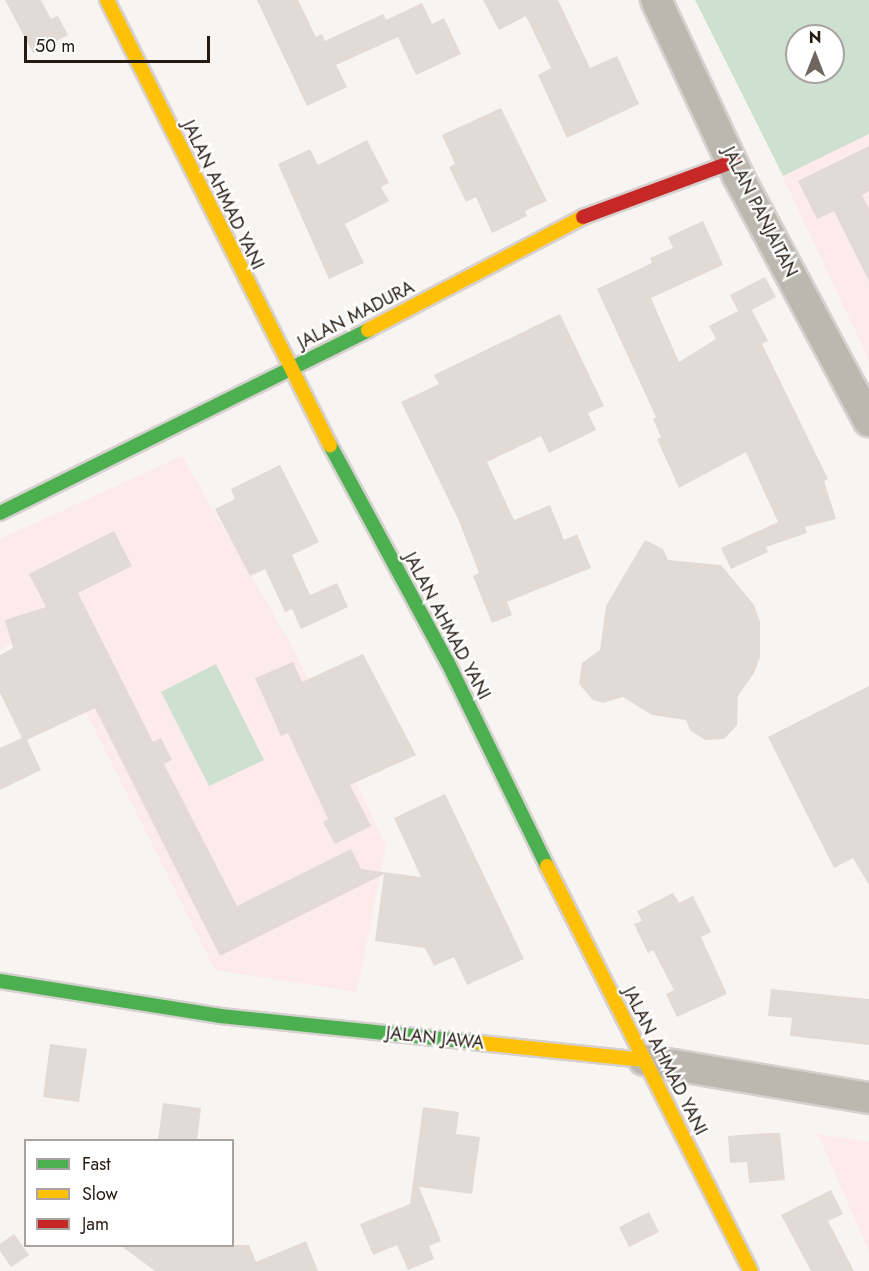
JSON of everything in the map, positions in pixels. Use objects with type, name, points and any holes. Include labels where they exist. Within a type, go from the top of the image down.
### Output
[{"type":"street","name":"JALAN AHMAD YANI","points":[[107,0],[289,370],[447,661],[644,1060],[752,1271]]},
{"type":"street","name":"JALAN PANJAITAN","points":[[656,0],[734,161],[738,176],[869,421]]},
{"type":"street","name":"JALAN MADURA","points":[[0,513],[289,370],[602,207],[734,161]]},
{"type":"street","name":"JALAN JAWA","points":[[0,981],[220,1016],[644,1060],[869,1098]]},
{"type":"shaded area","points":[[869,129],[869,360],[780,171]]},
{"type":"shaded area","points":[[182,456],[293,648],[386,845],[357,992],[215,970],[44,628],[0,649],[0,539]]},
{"type":"shaded area","points":[[818,1134],[869,1142],[869,1252]]},
{"type":"green space","points":[[695,0],[869,0],[869,134],[783,176]]},
{"type":"green space","points":[[216,664],[264,760],[209,786],[161,692]]},
{"type":"building","points":[[5,0],[41,0],[51,19],[58,16],[68,35],[33,53]]},
{"type":"building","points":[[257,0],[298,0],[316,37],[322,34],[325,41],[383,14],[386,20],[422,3],[432,24],[444,18],[461,54],[416,75],[398,37],[336,65],[347,87],[307,106]]},
{"type":"building","points":[[483,0],[558,0],[590,68],[617,56],[639,104],[567,138],[538,75],[551,68],[526,16],[499,30]]},
{"type":"building","points":[[501,108],[547,201],[525,211],[527,216],[492,233],[476,197],[466,202],[449,167],[455,164],[442,135]]},
{"type":"building","points":[[367,140],[389,183],[381,187],[389,201],[345,224],[364,263],[329,279],[278,164],[310,149],[318,165]]},
{"type":"building","points":[[869,146],[869,191],[862,195],[869,209],[869,281],[834,211],[817,219],[798,181]]},
{"type":"building","points":[[703,221],[723,265],[651,298],[679,362],[716,339],[709,326],[738,311],[730,295],[765,277],[776,297],[752,310],[768,341],[762,344],[828,479],[824,481],[836,519],[805,527],[807,533],[766,547],[768,552],[731,569],[721,548],[778,522],[746,452],[679,488],[657,439],[661,437],[653,419],[656,417],[597,289],[652,263],[650,258],[673,248],[668,237]]},
{"type":"building","points":[[560,314],[604,406],[588,413],[596,430],[549,453],[541,436],[487,462],[514,520],[550,505],[564,540],[577,534],[591,568],[507,602],[512,615],[492,623],[473,576],[479,573],[459,521],[401,402],[439,384],[434,375]]},
{"type":"building","points":[[280,465],[319,542],[292,555],[310,595],[337,583],[348,607],[301,629],[292,609],[285,612],[265,569],[250,576],[215,509],[235,499],[231,489]]},
{"type":"building","points":[[114,531],[132,566],[78,593],[153,742],[161,738],[172,760],[164,764],[237,906],[351,849],[361,869],[421,877],[394,818],[445,794],[524,959],[467,985],[454,957],[434,966],[425,948],[375,941],[384,874],[220,956],[95,708],[27,740],[41,770],[0,790],[0,748],[22,738],[0,693],[0,655],[13,648],[5,620],[46,607],[29,574]]},
{"type":"building","points":[[645,540],[663,549],[668,560],[721,565],[754,605],[760,622],[760,657],[754,673],[738,696],[737,725],[724,739],[705,740],[690,730],[686,720],[652,715],[623,697],[603,703],[593,700],[579,684],[582,663],[600,650],[606,606]]},
{"type":"building","points":[[363,654],[416,755],[350,785],[371,826],[335,844],[323,822],[328,819],[288,733],[281,736],[255,678],[293,662],[302,682]]},
{"type":"building","points":[[869,686],[869,885],[853,858],[834,868],[768,737]]},
{"type":"building","points":[[673,893],[679,903],[693,896],[711,932],[701,937],[727,994],[677,1017],[666,994],[674,990],[653,950],[648,953],[634,924],[642,921],[637,911]]},
{"type":"building","points":[[771,989],[869,999],[869,1045],[790,1036],[792,1018],[768,1016]]},
{"type":"building","points":[[50,1044],[87,1049],[79,1102],[43,1097]]},
{"type":"building","points":[[163,1103],[201,1108],[197,1139],[158,1139]]},
{"type":"building","points":[[423,1107],[459,1112],[456,1134],[480,1137],[472,1194],[419,1187],[441,1241],[429,1246],[434,1259],[408,1270],[397,1245],[373,1255],[360,1224],[410,1204]]},
{"type":"building","points":[[780,1133],[785,1180],[749,1183],[747,1162],[730,1163],[728,1136]]},
{"type":"building","points":[[831,1190],[843,1214],[828,1221],[854,1271],[811,1271],[781,1215]]},
{"type":"building","points":[[649,1212],[659,1232],[629,1247],[619,1227]]},
{"type":"building","points":[[14,1234],[29,1255],[11,1267],[0,1251],[0,1244]]},
{"type":"building","points":[[306,1241],[318,1271],[155,1271],[123,1247],[249,1245],[256,1262]]},
{"type":"traffic: fast","points":[[0,513],[368,330]]},
{"type":"traffic: fast","points":[[330,445],[447,661],[547,866]]},
{"type":"traffic: fast","points":[[0,981],[220,1016],[480,1043]]},
{"type":"traffic: slow","points":[[107,0],[330,445]]},
{"type":"traffic: slow","points":[[368,330],[583,217]]},
{"type":"traffic: slow","points":[[547,866],[751,1271]]},
{"type":"traffic: slow","points":[[480,1043],[644,1060]]},
{"type":"traffic: jam","points":[[583,217],[734,161]]}]
